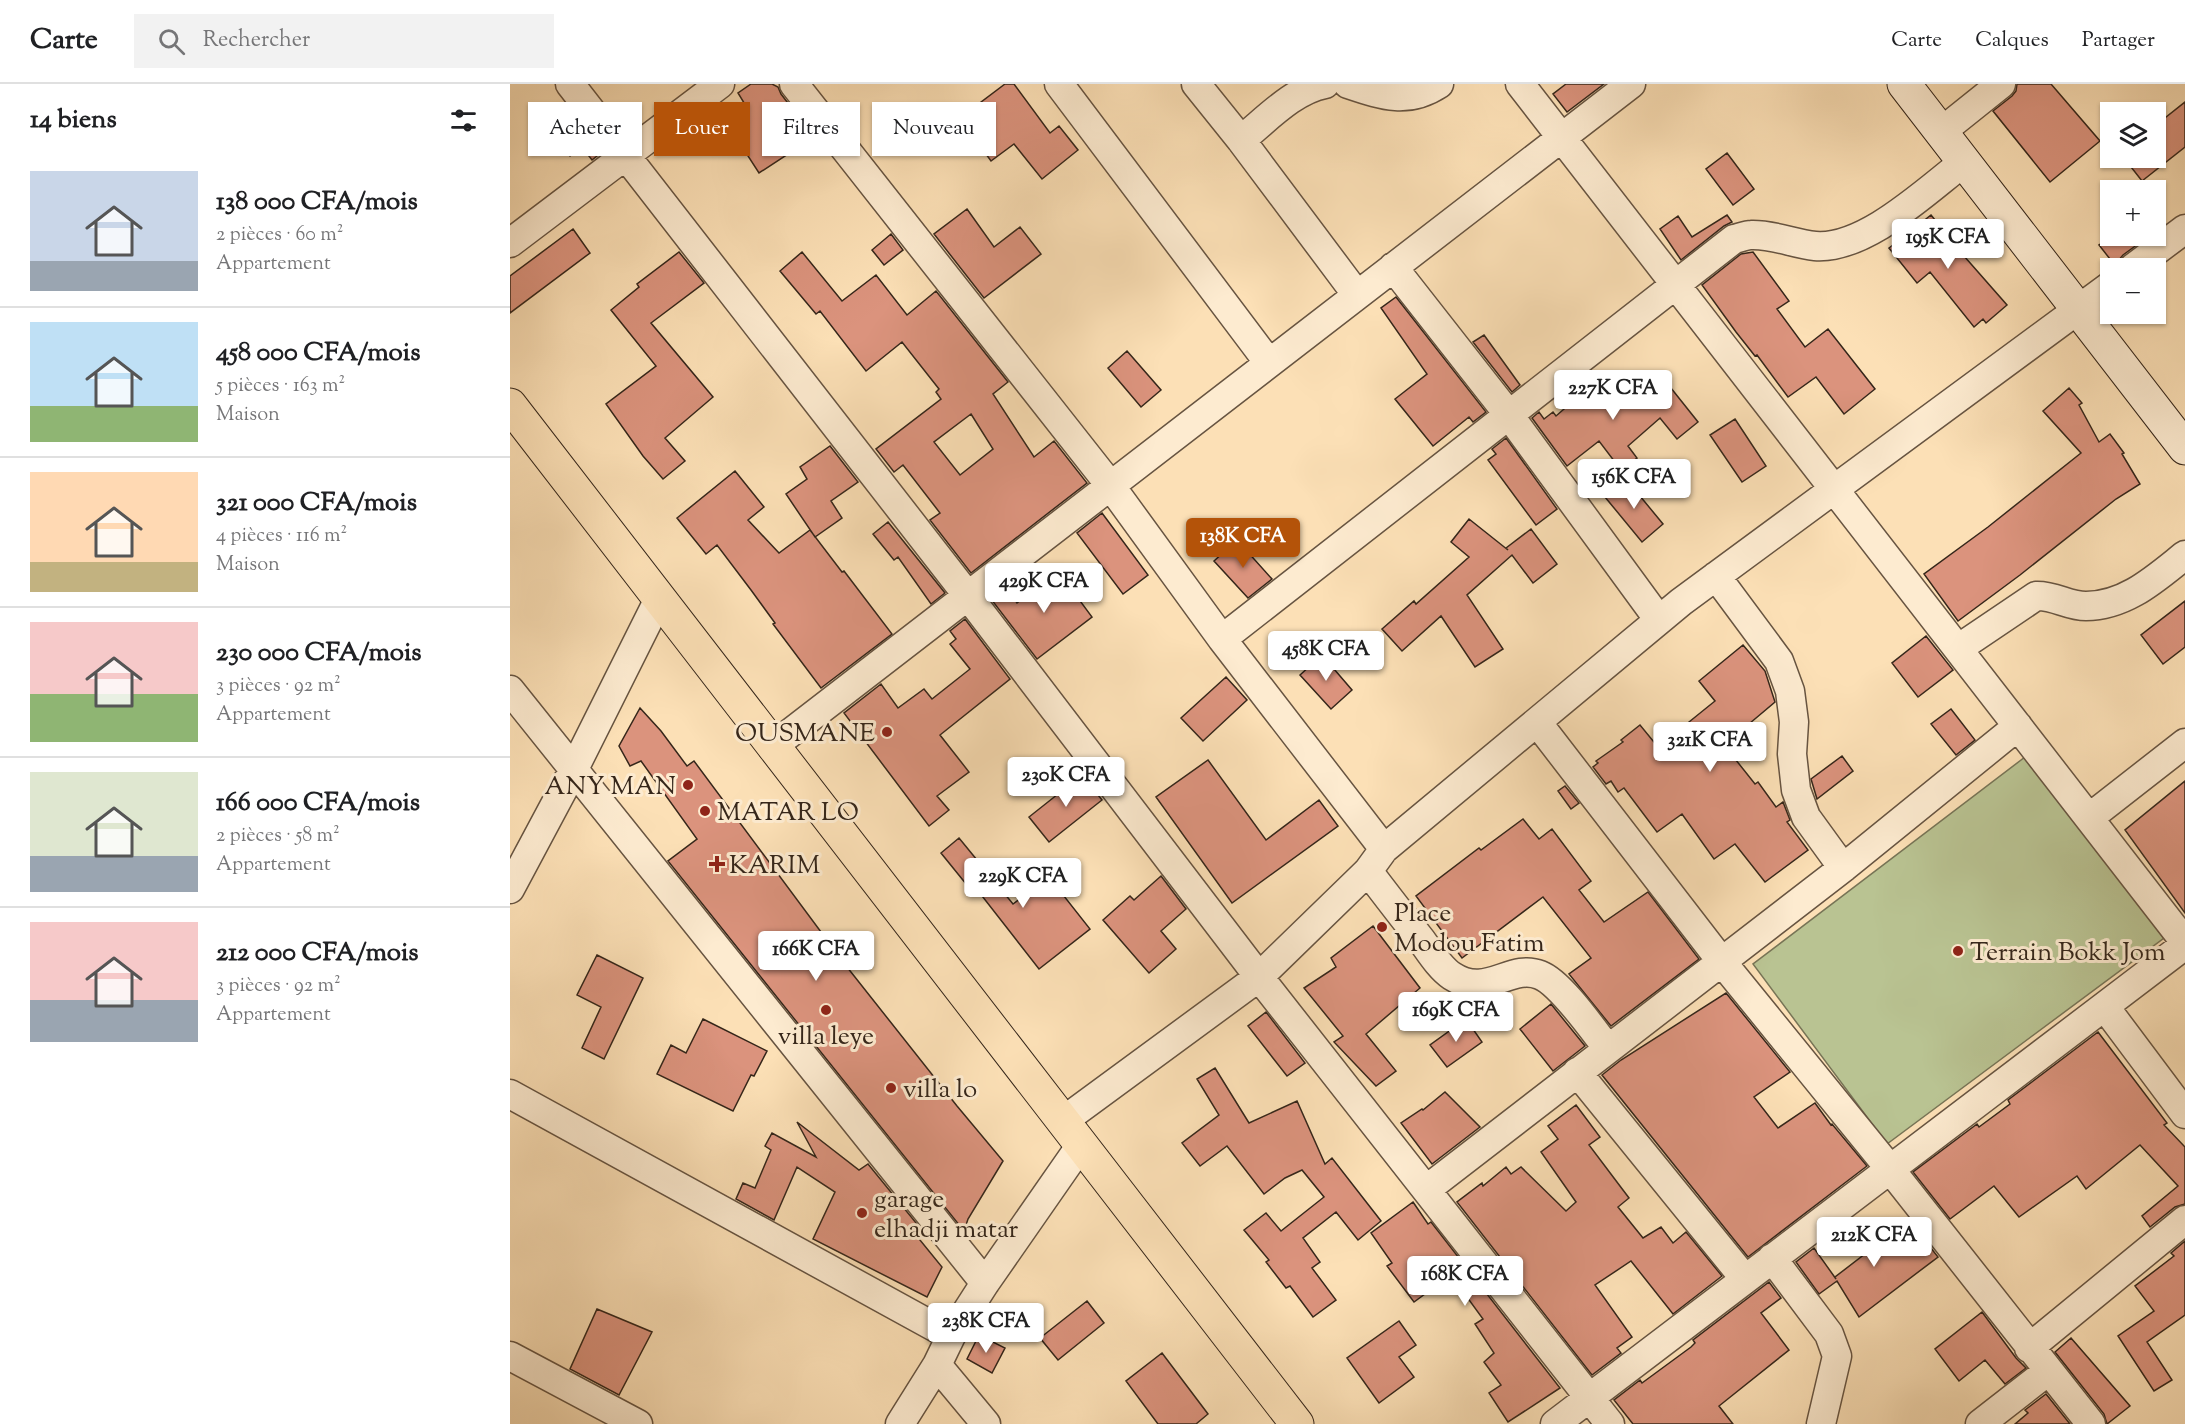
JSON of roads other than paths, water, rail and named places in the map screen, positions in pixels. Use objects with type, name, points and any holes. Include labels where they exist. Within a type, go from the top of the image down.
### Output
[{"type":"highway","points":[[510,405],[1297,1424]]},
{"type":"main road","points":[[1904,84],[2183,441]]},
{"type":"street","points":[[570,84],[968,596],[1258,977],[1427,1188],[1610,1424]]},
{"type":"street","points":[[510,243],[720,84]]},
{"type":"street","points":[[794,84],[1110,485],[1222,639],[1376,860],[1437,960],[1451,976],[1469,983],[1484,985],[1527,971],[1542,976],[1559,989],[1608,1049]]},
{"type":"street","points":[[1059,84],[1269,363]]},
{"type":"street","points":[[1196,84],[1358,295]]},
{"type":"street","points":[[1241,140],[1296,96],[1325,84]]},
{"type":"street","points":[[1348,84],[1378,94],[1404,98],[1430,90],[1439,84]]},
{"type":"street","points":[[1520,84],[1959,648],[2185,944],[1555,1424]]},
{"type":"street","points":[[772,747],[1631,84]]},
{"type":"street","points":[[1941,132],[2001,84]]},
{"type":"street","points":[[1222,639],[1734,239],[1750,234],[1816,246],[1840,244],[1861,237],[1893,216],[1964,162]]},
{"type":"street","points":[[2146,258],[2185,229]]},
{"type":"street","points":[[1393,267],[1509,415],[1659,620]]},
{"type":"street","points":[[900,1424],[937,1365],[951,1336],[985,1283],[1072,1133],[1258,977],[1376,860],[1659,620],[2100,294]]},
{"type":"street","points":[[1959,648],[2036,596],[2048,595],[2060,601],[2086,606],[2122,598],[2145,586],[2185,555]]},
{"type":"street","points":[[1716,576],[1779,662],[1790,691],[1794,722],[1792,754],[1796,790],[1806,816],[1844,868]]},
{"type":"street","points":[[510,888],[518,855],[574,769],[659,599]]},
{"type":"street","points":[[510,690],[985,1283]]},
{"type":"street","points":[[1537,722],[1722,962],[1890,1169],[2091,1424]]},
{"type":"street","points":[[1427,1188],[1844,868],[2018,726]]},
{"type":"street","points":[[2089,818],[2185,743]]},
{"type":"street","points":[[2105,1007],[2185,1114]]},
{"type":"street","points":[[1577,1072],[1745,1279]]},
{"type":"street","points":[[510,1094],[951,1336]]},
{"type":"street","points":[[2030,1348],[2185,1220]]},
{"type":"street","points":[[1772,1258],[1829,1334],[1837,1356],[1821,1424]]},
{"type":"street","points":[[510,1356],[638,1424]]},
{"type":"street","points":[[937,1365],[986,1424]]},
{"type":"street","points":[[1980,1424],[2048,1371]]},
{"type":"place","name":"OUSMANE","points":[[887,732]]},
{"type":"place","name":"ANY MAN","points":[[688,785]]},
{"type":"place","name":"MATAR LO","points":[[705,811]]},
{"type":"place","name":"KARIM","points":[[717,864]]},
{"type":"place","name":"Place Modou Fatim","points":[[1382,927]]},
{"type":"place","name":"Terrain Bokk Jom","points":[[1958,951]]},
{"type":"place","name":"villa leye","points":[[826,1010]]},
{"type":"place","name":"villa lo","points":[[891,1088]]},
{"type":"place","name":"garage elhadji matar","points":[[862,1213]]}]
